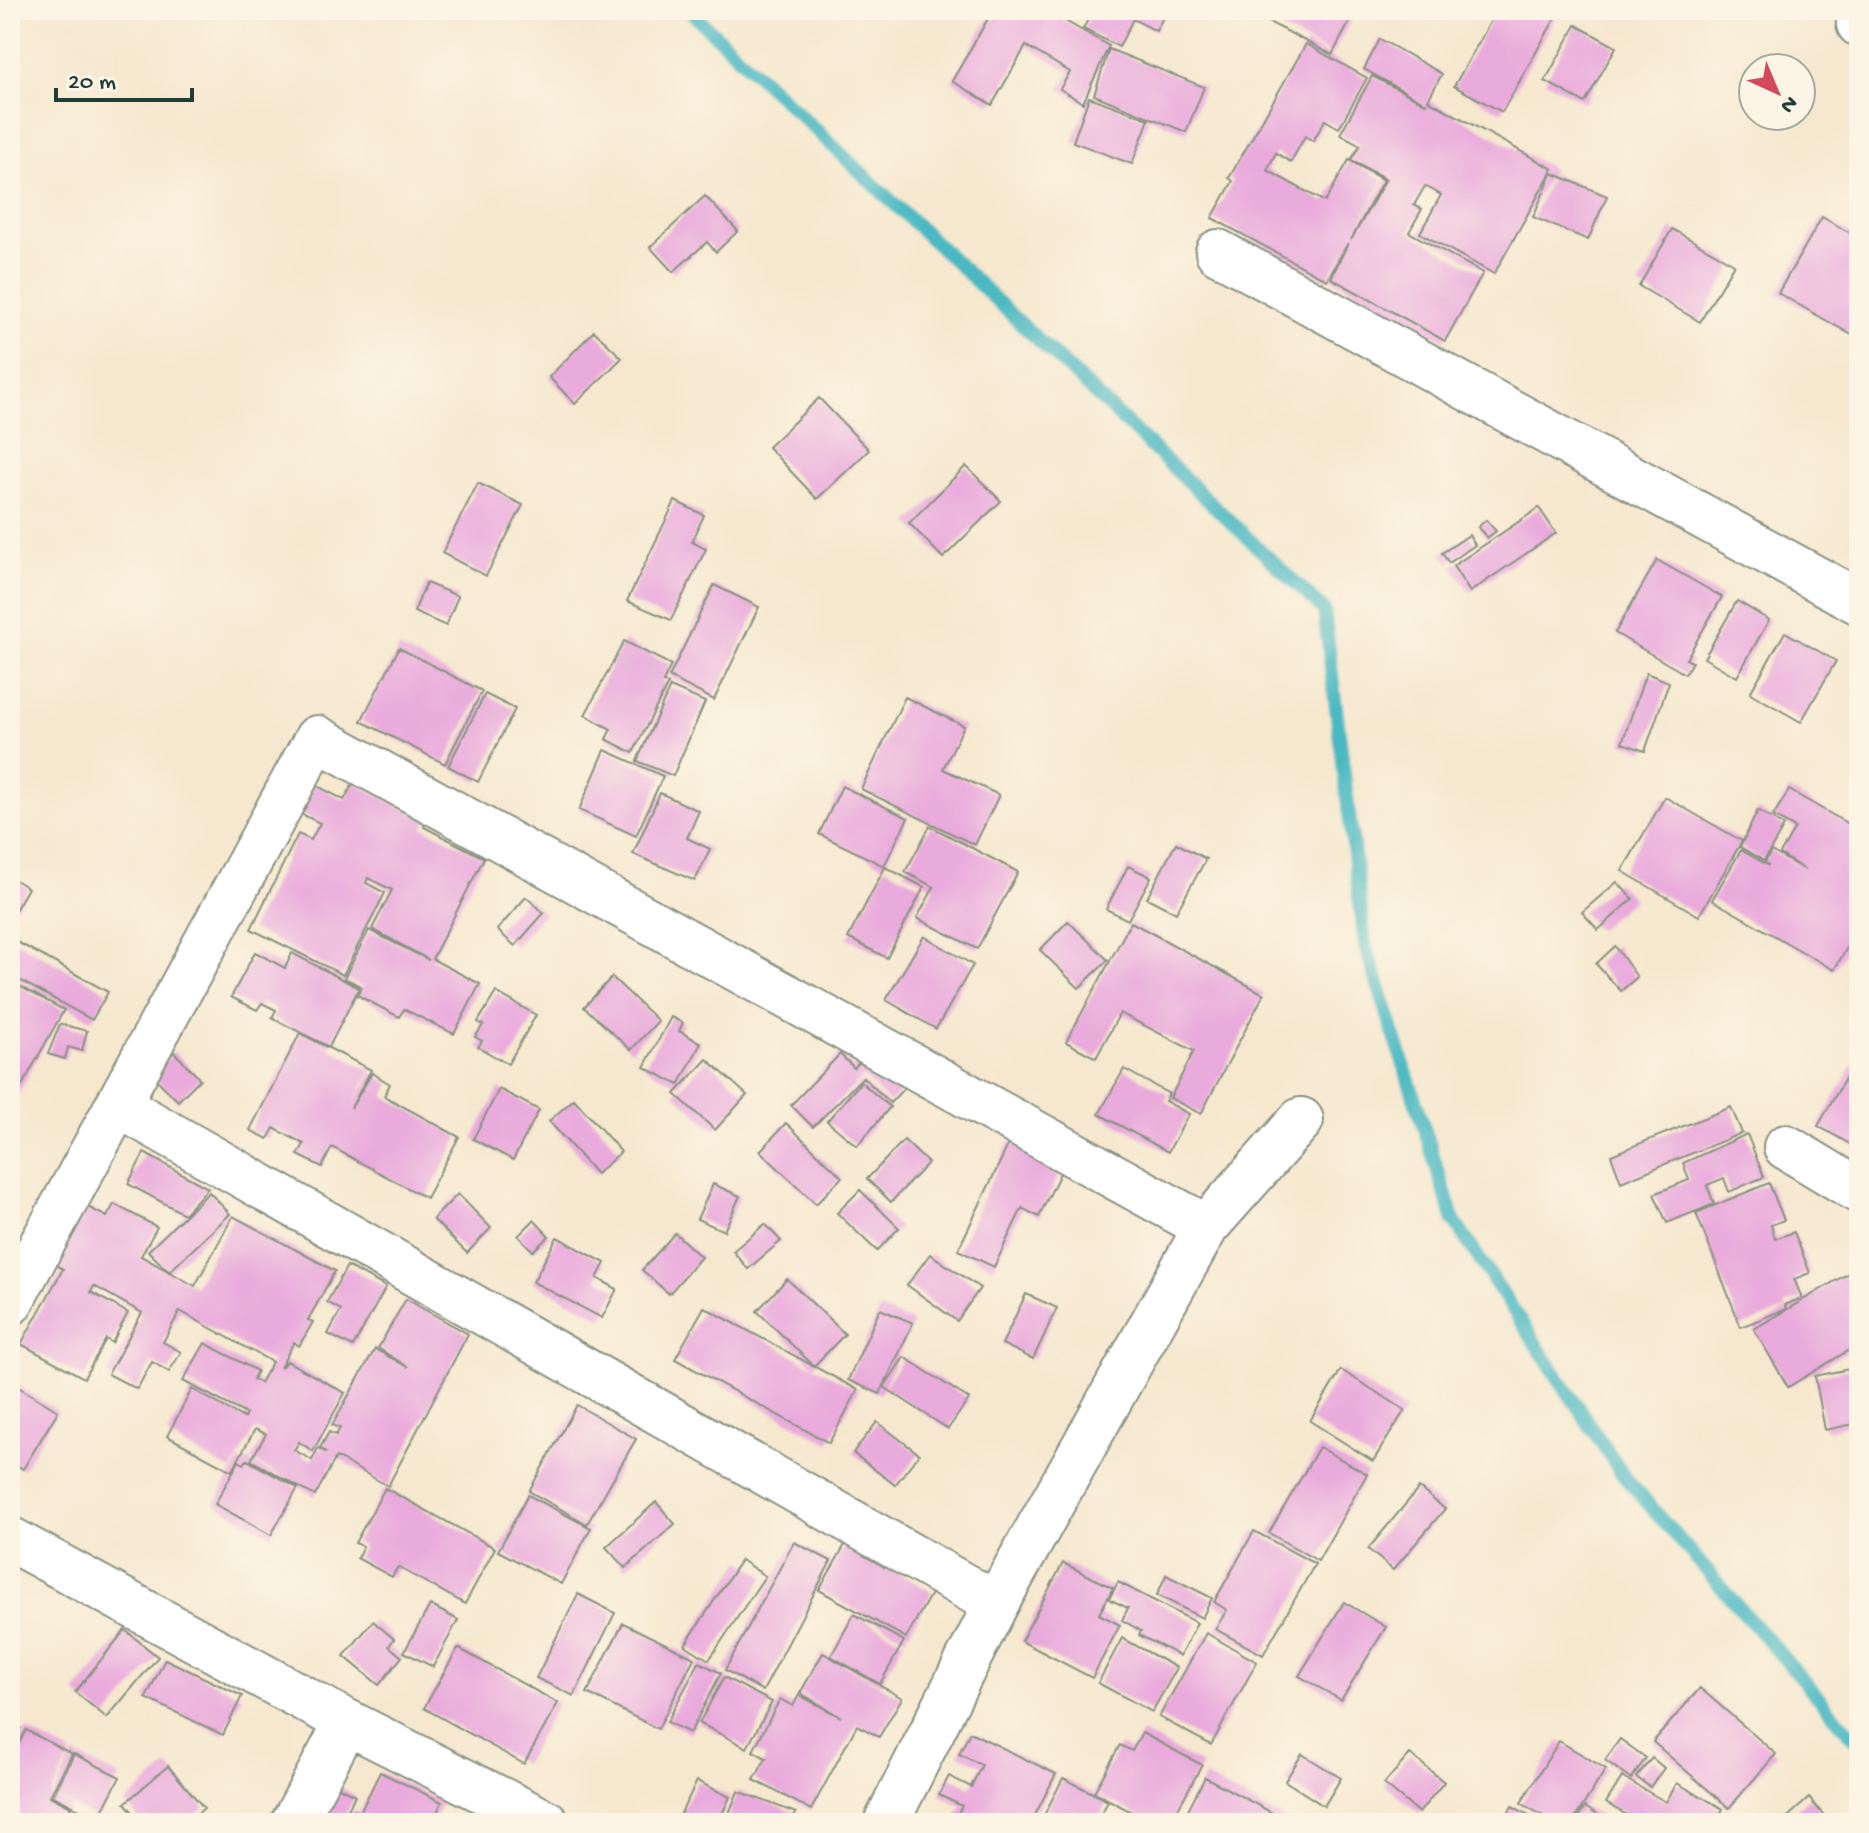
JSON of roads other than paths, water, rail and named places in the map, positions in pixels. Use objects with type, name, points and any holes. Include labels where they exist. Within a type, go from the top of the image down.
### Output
[{"type":"street","points":[[1858,10],[1859,24]]},
{"type":"street","points":[[1218,252],[1859,602]]},
{"type":"street","points":[[10,1303],[120,1106],[317,738],[1206,1227]]},
{"type":"street","points":[[120,1106],[996,1604]]},
{"type":"street","points":[[886,1823],[996,1604],[1206,1227],[1301,1120]]},
{"type":"street","points":[[1786,1147],[1859,1191]]},
{"type":"street","points":[[10,1539],[347,1722],[547,1823]]},
{"type":"street","points":[[293,1823],[347,1722]]},
{"type":"waterway","points":[[689,10],[1324,610],[1365,944],[1454,1221],[1623,1475],[1859,1744]]}]
